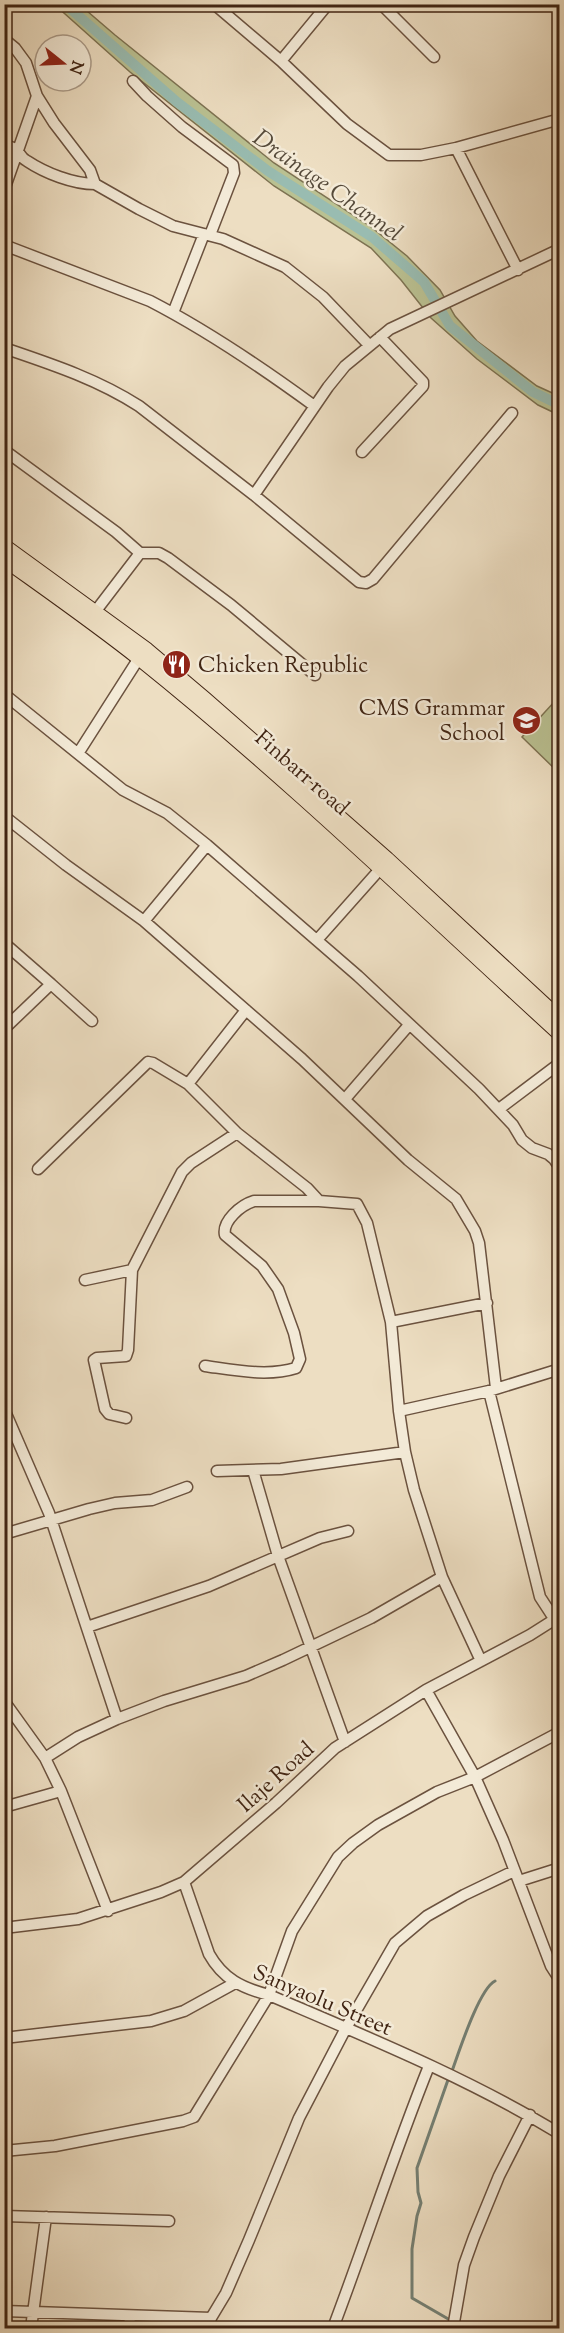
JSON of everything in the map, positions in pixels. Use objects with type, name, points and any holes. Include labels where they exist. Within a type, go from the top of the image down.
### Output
[{"type":"main road","name":"Finbarr road","points":[[4,546],[147,650],[201,703],[560,1034]]},
{"type":"main road","name":"Finbarr road","points":[[7,567],[201,703],[379,852],[560,1019]]},
{"type":"street","points":[[214,4],[281,61],[347,124],[390,155],[421,155],[456,148],[560,119]]},
{"type":"street","points":[[281,61],[328,4]]},
{"type":"street","points":[[381,4],[434,57]]},
{"type":"street","points":[[4,39],[15,48],[26,63],[37,96],[54,123],[90,170],[95,184]]},
{"type":"street","points":[[132,81],[182,127],[233,165],[234,173],[173,313]]},
{"type":"street","points":[[4,190],[37,96]]},
{"type":"street","points":[[4,144],[17,150],[21,157],[41,169],[85,184],[95,184],[173,226],[255,252],[285,267],[323,297],[369,345]]},
{"type":"street","points":[[456,148],[518,270]]},
{"type":"street","points":[[4,245],[150,301],[250,360],[314,405]]},
{"type":"street","points":[[254,495],[314,405],[345,366],[390,328],[560,249]]},
{"type":"street","points":[[362,452],[423,386],[423,382],[380,337]]},
{"type":"street","points":[[4,348],[85,377],[120,394],[159,420],[254,495],[349,576],[366,583],[373,579],[512,413]]},
{"type":"street","points":[[4,450],[116,532],[140,553],[159,553],[168,558],[231,605],[315,675]]},
{"type":"street","points":[[96,612],[140,553]]},
{"type":"street","points":[[79,752],[139,658]]},
{"type":"street","points":[[4,694],[79,752],[123,790],[136,798],[154,804],[207,845],[317,940],[499,1109],[522,1140],[532,1148],[548,1154],[560,1168]]},
{"type":"street","points":[[4,816],[66,865],[144,921],[246,1010],[408,1160],[456,1199],[475,1231],[487,1303],[493,1390],[540,1596],[557,1618]]},
{"type":"street","points":[[144,921],[207,845]]},
{"type":"street","points":[[317,940],[381,868]]},
{"type":"street","points":[[4,943],[92,1021]]},
{"type":"street","points":[[4,1029],[51,984]]},
{"type":"street","points":[[188,1084],[246,1010]]},
{"type":"street","points":[[345,1100],[409,1025]]},
{"type":"street","points":[[38,1169],[148,1062],[188,1084],[237,1133],[307,1188],[319,1201]]},
{"type":"street","points":[[499,1109],[560,1063]]},
{"type":"street","points":[[126,1418],[109,1414],[105,1409],[94,1365],[97,1358],[126,1356],[132,1270],[182,1172],[191,1163],[237,1133]]},
{"type":"street","points":[[205,1366],[239,1371],[284,1371],[299,1366],[300,1359],[294,1333],[283,1300],[271,1277],[262,1266],[225,1236],[224,1231],[229,1220],[245,1204],[254,1201],[319,1201],[357,1204],[372,1242],[391,1322],[405,1452],[425,1530],[442,1576],[481,1661]]},
{"type":"street","points":[[85,1280],[132,1270]]},
{"type":"street","points":[[391,1322],[487,1303]]},
{"type":"street","points":[[399,1411],[493,1390],[560,1369]]},
{"type":"street","points":[[4,1409],[8,1425],[51,1520],[117,1719]]},
{"type":"street","points":[[218,1471],[281,1469],[405,1452]]},
{"type":"street","points":[[253,1470],[278,1556],[345,1742]]},
{"type":"street","points":[[4,1534],[115,1503],[152,1500],[187,1487]]},
{"type":"street","points":[[87,1627],[209,1586],[320,1538],[348,1531]]},
{"type":"street","points":[[45,1758],[78,1737],[117,1719],[164,1701],[246,1676],[310,1648],[371,1618],[442,1576]]},
{"type":"street","name":"Ilaje Road","points":[[4,1928],[78,1919],[108,1911],[184,1882],[276,1803],[319,1761],[345,1742],[426,1690],[557,1618]]},
{"type":"street","points":[[426,1690],[475,1777],[503,1840],[551,1966],[560,1980]]},
{"type":"street","points":[[4,1701],[45,1758],[62,1791],[108,1911]]},
{"type":"street","points":[[4,2151],[55,2146],[183,2121],[194,2116],[269,1995],[280,1958],[292,1931],[338,1857],[378,1825],[437,1792],[475,1777],[560,1732]]},
{"type":"street","points":[[4,1808],[62,1791]]},
{"type":"street","points":[[4,2311],[130,2316],[209,2323],[226,2293],[298,2118],[395,1943],[426,1916],[464,1895],[516,1876],[560,1868]]},
{"type":"street","name":"Sanyaolu Street","points":[[184,1882],[209,1954],[222,1972],[235,1983],[247,1990],[269,1995],[458,2078],[530,2115],[560,2134]]},
{"type":"street","points":[[4,2038],[151,2021],[184,2011],[235,1983]]},
{"type":"street","points":[[333,2328],[359,2261],[396,2146],[433,2068]]},
{"type":"street","points":[[453,2328],[464,2265],[474,2237],[499,2176],[530,2115]]},
{"type":"street","points":[[4,2216],[170,2221]]},
{"type":"street","points":[[31,2328],[46,2217]]},
{"type":"street","points":[[129,2328],[130,2316]]},
{"type":"green space","points":[[55,5],[80,5],[274,163],[370,226],[407,256],[440,290],[455,316],[477,341],[537,386],[559,396],[559,415],[538,405],[477,359],[431,318],[401,280],[371,248],[274,186],[130,72],[93,39],[93,33],[86,33]]},
{"type":"green space","points":[[555,701],[559,705],[559,773],[522,737]]},
{"type":"waterway","name":"Drainage Channel","points":[[65,4],[177,102],[268,171],[372,237],[424,282],[450,326],[533,392],[560,405]]},
{"type":"waterway","points":[[452,2071],[476,2008],[489,1986],[495,1981]]},
{"type":"waterway","points":[[449,2077],[417,2168],[421,2203],[412,2249],[412,2298],[450,2320]]},
{"type":"waterway","points":[[456,2324],[465,2328]]},
{"type":"place","name":"Chicken Republic","points":[[177,664]]},
{"type":"place","name":"CMS Grammar School","points":[[526,720]]}]
